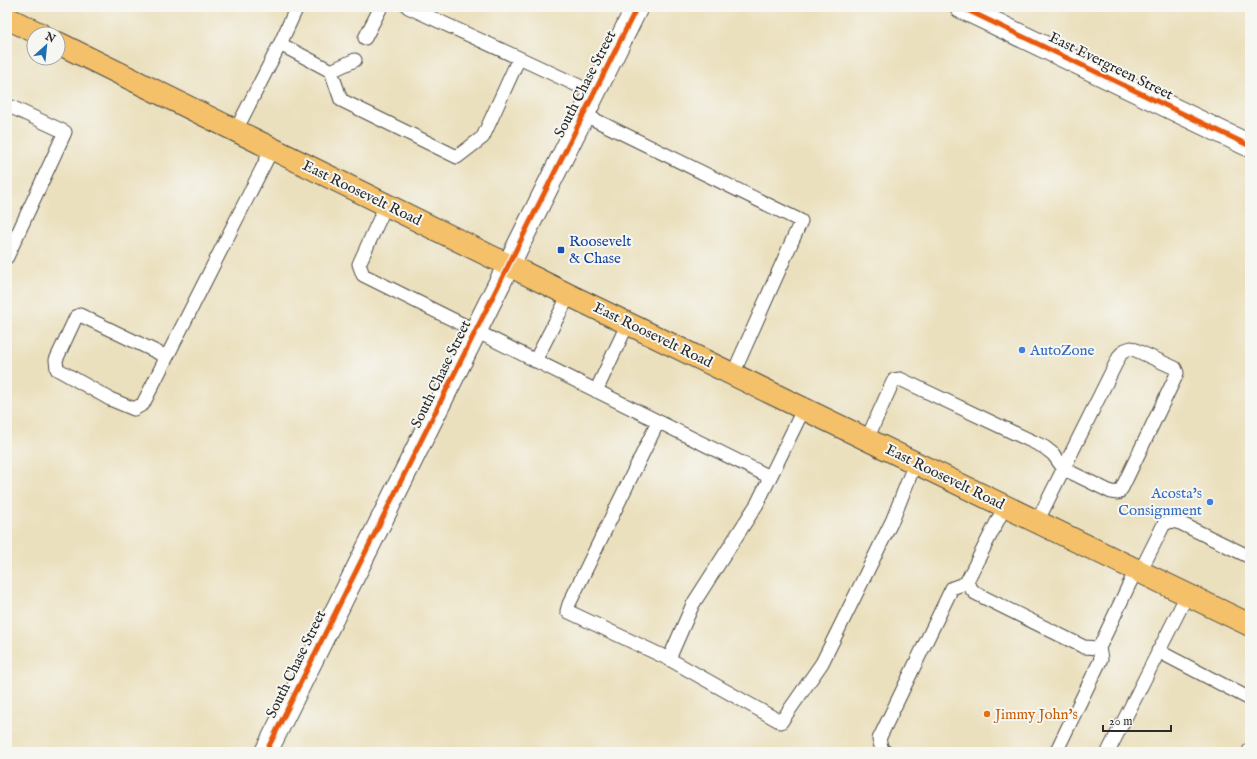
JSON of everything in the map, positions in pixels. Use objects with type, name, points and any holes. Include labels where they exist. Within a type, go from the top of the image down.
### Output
[{"type":"main road","points":[[7,18],[26,27]]},
{"type":"main road","name":"East Roosevelt Road","points":[[66,47],[569,295],[1250,625]]},
{"type":"street","name":"South Chase Street","points":[[266,752],[637,7]]},
{"type":"street","name":"East Evergreen Street","points":[[961,7],[1250,146]]},
{"type":"lane","points":[[236,130],[280,44],[297,7]]},
{"type":"lane","points":[[365,38],[381,7]]},
{"type":"lane","points":[[408,7],[594,93]]},
{"type":"lane","points":[[280,44],[331,70],[341,100],[457,157],[483,137],[519,58]]},
{"type":"lane","points":[[331,70],[355,60]]},
{"type":"lane","points":[[7,105],[65,132],[7,257]]},
{"type":"lane","points":[[584,114],[801,221],[733,374]]},
{"type":"lane","points":[[167,357],[80,315],[76,317],[56,360],[57,369],[110,399],[134,409],[143,404],[167,357],[272,149]]},
{"type":"lane","points":[[386,205],[359,264],[363,276],[770,477]]},
{"type":"lane","points":[[535,361],[569,295]]},
{"type":"lane","points":[[596,391],[628,323]]},
{"type":"lane","points":[[867,439],[894,380],[900,379],[1044,447],[1052,454],[1064,469],[1111,492],[1118,493],[1122,488],[1177,373],[1176,368],[1131,348],[1125,350],[1120,355],[1064,469],[1038,522]]},
{"type":"lane","points":[[669,659],[693,604],[757,504],[804,408]]},
{"type":"lane","points":[[658,422],[569,604],[567,611],[669,659],[781,722],[822,663],[893,519],[915,463]]},
{"type":"lane","points":[[886,752],[882,750],[879,740],[952,588],[966,583],[1005,506]]},
{"type":"lane","points":[[1056,752],[1101,659],[1099,648],[1138,571],[1164,524],[1172,521],[1180,524],[1250,557]]},
{"type":"lane","points":[[966,583],[975,593],[1050,630],[1084,646],[1099,648]]},
{"type":"lane","points":[[1108,752],[1186,594]]},
{"type":"lane","points":[[1158,651],[1250,699]]},
{"type":"cycle path","points":[[266,752],[637,7]]},
{"type":"cycle path","points":[[961,7],[1250,146]]},
{"type":"place","name":"Roosevelt & Chase","points":[[561,250]]},
{"type":"place","name":"AutoZone","points":[[1022,350]]},
{"type":"place","name":"Acosta's Consignment","points":[[1210,502]]},
{"type":"place","name":"Jimmy John's","points":[[987,714]]}]
